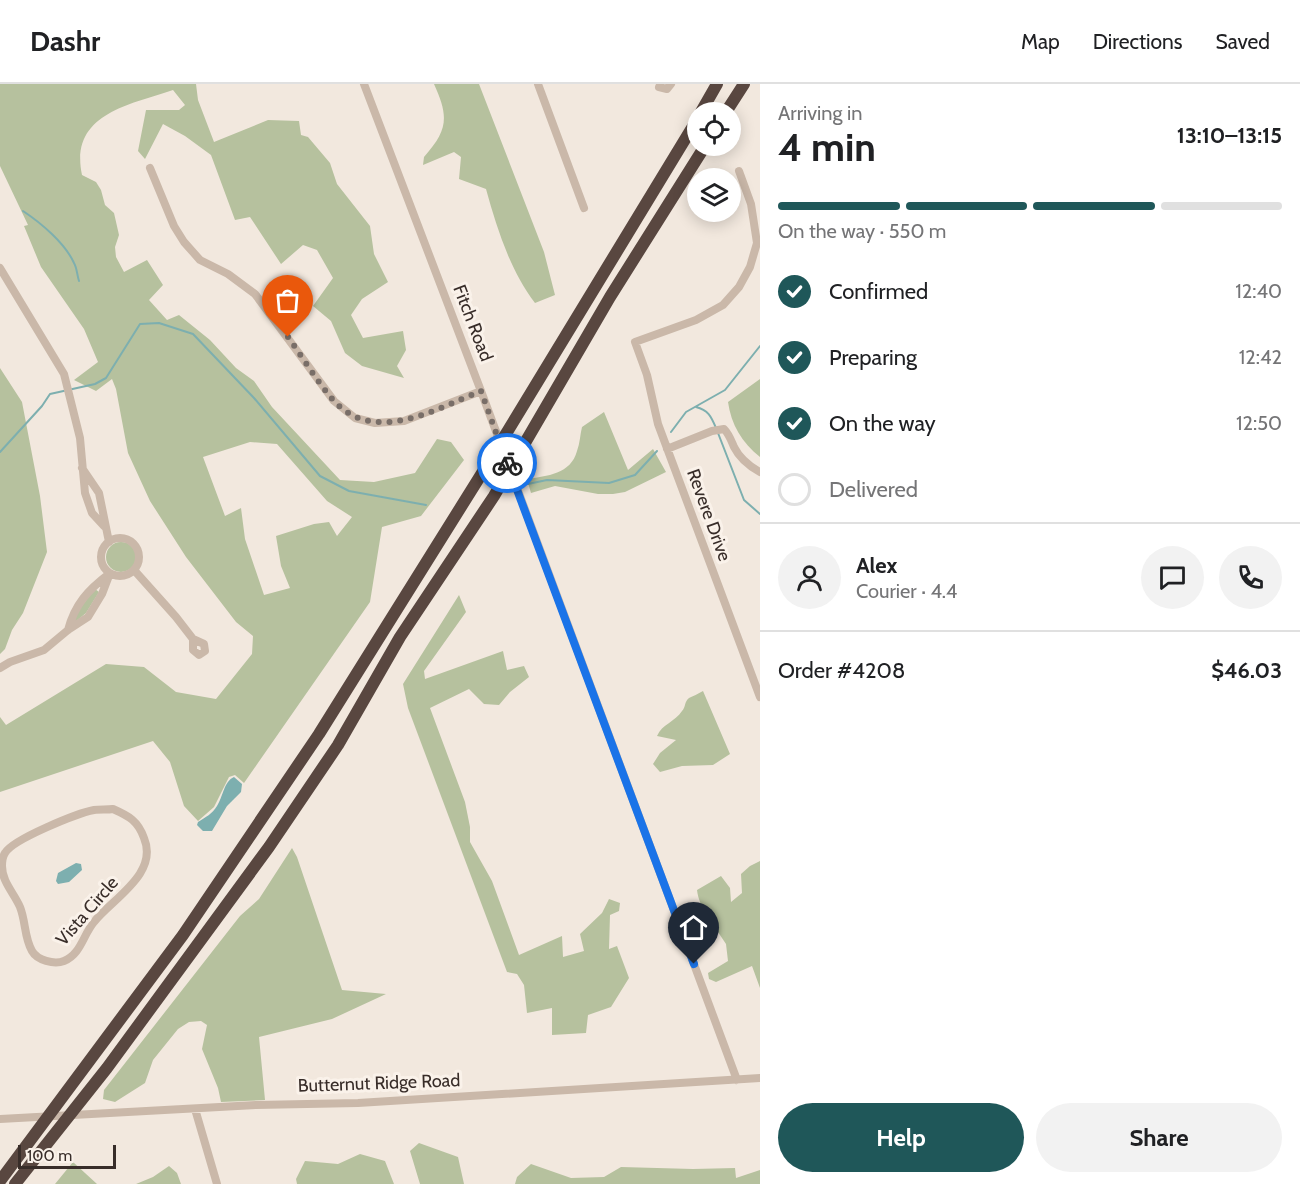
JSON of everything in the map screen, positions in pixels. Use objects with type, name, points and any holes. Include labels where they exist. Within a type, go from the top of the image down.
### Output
[{"type":"highway","points":[[707,102],[717,84]]},
{"type":"highway","points":[[732,102],[744,84]]},
{"type":"highway","points":[[0,1181],[190,925],[319,734],[512,426],[687,136]]},
{"type":"highway","points":[[15,1184],[107,1068],[269,847],[338,745],[400,637],[494,496],[610,297],[699,156]]},
{"type":"street","name":"Fitch Road","points":[[364,84],[481,391],[737,1080]]},
{"type":"street","points":[[538,84],[584,208]]},
{"type":"street","points":[[659,87],[667,89],[671,84]]},
{"type":"street","points":[[150,168],[174,226],[184,242],[201,260],[228,274],[255,294],[334,401],[355,418],[375,423],[404,421],[481,391]]},
{"type":"street","name":"Revere Drive","points":[[741,176],[751,204],[757,243],[750,267],[739,287],[723,305],[696,320],[635,342],[647,375],[658,424],[758,686],[760,697]]},
{"type":"street","points":[[0,268],[64,374],[80,438],[85,493],[92,513],[104,526]]},
{"type":"street","points":[[668,450],[717,430],[727,432],[735,449],[746,464],[760,472]]},
{"type":"street","points":[[82,468],[99,493],[109,542]]},
{"type":"street","points":[[121,538],[132,542],[139,552],[138,564],[134,570],[123,575],[110,573],[103,564],[102,558],[102,552],[109,542],[121,538]]},
{"type":"street","points":[[134,570],[170,609],[193,639]]},
{"type":"street","points":[[0,668],[44,650],[88,617],[102,594],[110,573]]},
{"type":"street","points":[[68,630],[72,613],[81,598],[92,586],[110,573]]},
{"type":"street","name":"Vista Circle","points":[[112,809],[135,820],[146,842],[147,859],[141,873],[93,923],[75,954],[54,963],[43,960],[33,953],[26,938],[20,907],[5,882],[2,853],[14,844],[62,822],[94,810],[112,809]]},
{"type":"street","name":"Butternut Ridge Road","points":[[0,1119],[256,1105],[358,1103],[760,1078]]},
{"type":"street","points":[[195,1108],[217,1184]]},
{"type":"green space","points":[[0,84],[196,84],[198,100],[214,142],[268,120],[299,121],[301,135],[308,137],[330,163],[337,184],[370,226],[374,254],[388,282],[362,299],[351,315],[363,338],[403,331],[406,350],[397,366],[404,378],[362,366],[345,353],[331,321],[313,306],[333,278],[317,250],[303,245],[281,264],[250,217],[235,220],[211,155],[185,136],[163,124],[145,159],[138,151],[146,110],[179,110],[185,105],[173,90],[121,107],[106,115],[93,125],[85,138],[80,154],[82,175],[96,182],[105,205],[114,213],[119,235],[115,247],[116,257],[124,272],[147,260],[163,285],[149,300],[167,320],[179,315],[210,340],[236,368],[254,381],[272,407],[340,480],[374,482],[415,473],[437,439],[451,442],[464,460],[421,516],[382,527],[370,602],[244,783],[235,775],[229,777],[214,807],[198,821],[184,806],[170,762],[153,741],[0,792],[0,717],[6,725],[106,664],[144,667],[176,692],[216,699],[252,654],[253,636],[236,622],[186,557],[150,501],[128,453],[112,379],[96,391],[74,380],[98,362],[84,329],[41,267],[24,226],[28,225],[0,166]],"holes":[[[250,442],[277,444],[327,501],[352,517],[337,536],[329,522],[314,524],[276,536],[281,566],[290,588],[264,595],[245,539],[241,508],[225,516],[203,457]]]},
{"type":"green space","points":[[434,84],[479,84],[544,252],[555,295],[535,303],[526,290],[505,249],[486,189],[459,179],[461,157],[454,152],[423,165],[424,157],[438,139],[444,123],[442,106]]},
{"type":"green space","points":[[0,368],[22,402],[40,496],[47,552],[23,613],[12,630],[5,649],[0,654]]},
{"type":"green space","points":[[760,379],[760,457],[738,432],[728,402]]},
{"type":"green space","points":[[604,412],[628,470],[653,449],[666,472],[625,492],[613,494],[598,494],[555,486],[531,493],[527,479],[557,472],[569,465],[577,451],[582,427]]},
{"type":"green space","points":[[121,542],[127,543],[135,551],[135,563],[127,571],[121,572],[115,571],[107,563],[106,557],[107,551],[115,543]]},
{"type":"green space","points":[[95,589],[99,592],[86,613],[74,623],[73,617]]},
{"type":"green space","points":[[459,595],[466,612],[424,671],[425,679],[503,651],[507,670],[524,666],[529,677],[510,692],[499,705],[484,704],[469,689],[430,708],[465,802],[470,827],[470,842],[492,881],[519,955],[562,936],[563,957],[584,951],[580,934],[602,913],[609,899],[620,903],[619,911],[610,915],[609,949],[617,946],[629,978],[611,1007],[588,1015],[586,1033],[552,1035],[552,1008],[527,1013],[524,985],[517,974],[507,972],[408,708],[403,684]]},
{"type":"green space","points":[[703,691],[730,754],[713,765],[682,766],[660,772],[653,764],[660,753],[676,740],[657,736],[679,715],[689,698]]},
{"type":"green space","points":[[292,848],[342,990],[386,994],[332,1019],[259,1037],[265,1100],[221,1102],[218,1088],[202,1049],[207,1025],[201,1021],[189,1022],[178,1029],[153,1060],[145,1083],[115,1102],[103,1099],[104,1090],[240,916],[259,899]]},
{"type":"green space","points":[[760,861],[760,988],[752,966],[716,982],[709,979],[708,973],[728,961],[726,944],[718,932],[690,932],[691,921],[703,916],[697,890],[721,876],[730,888],[731,902],[742,893],[741,874]]},
{"type":"green space","points":[[419,1143],[458,1157],[464,1184],[420,1184],[410,1151]]},
{"type":"green space","points":[[360,1154],[385,1161],[394,1184],[297,1184],[296,1179],[305,1161],[338,1164]]},
{"type":"green space","points":[[73,1162],[97,1184],[55,1184]]},
{"type":"green space","points":[[531,1164],[571,1178],[604,1177],[621,1167],[735,1168],[736,1178],[760,1170],[760,1184],[515,1184],[517,1177]]},
{"type":"green space","points":[[169,1166],[177,1173],[181,1184],[136,1184],[153,1177]]},
{"type":"water","points":[[234,777],[242,784],[241,792],[227,806],[212,831],[203,831],[197,825],[198,822],[215,809],[226,786]]},
{"type":"water","points":[[76,863],[81,864],[82,870],[69,882],[58,884],[56,881],[58,873]]},
{"type":"waterway","points":[[23,211],[45,227],[65,248],[75,265],[79,281]]},
{"type":"waterway","points":[[0,452],[50,394],[95,384],[106,378],[140,324],[159,323],[193,334],[254,398],[320,476],[349,491],[426,505]]},
{"type":"waterway","points":[[671,432],[686,412],[725,390],[760,346]]},
{"type":"waterway","points":[[696,407],[709,414],[716,428]]},
{"type":"waterway","points":[[718,433],[744,500],[760,514]]},
{"type":"waterway","points":[[528,484],[547,480],[609,483],[635,475],[657,451]]},
{"type":"way so far","points":[[288,337],[334,401],[355,418],[375,423],[404,421],[481,391],[507,463]]},
{"type":"route","points":[[507,463],[694,964]]}]
